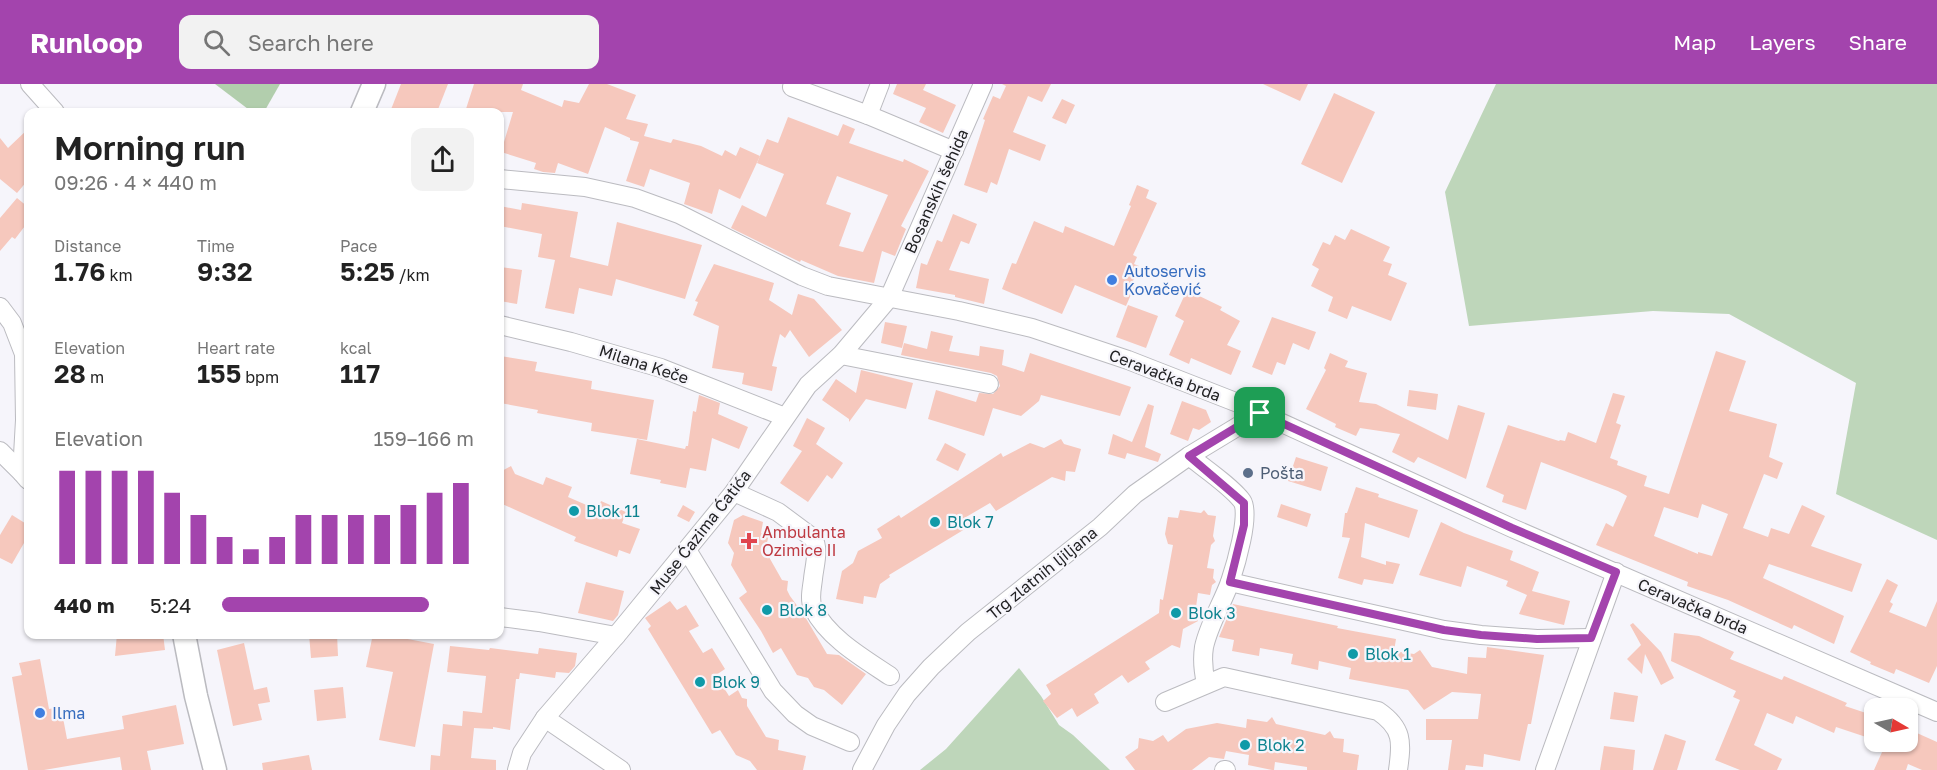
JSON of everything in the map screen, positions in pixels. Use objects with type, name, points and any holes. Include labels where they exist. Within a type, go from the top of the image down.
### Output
[{"type":"street","points":[[30,84],[51,108]]},
{"type":"street","points":[[364,108],[374,84]]},
{"type":"street","points":[[868,115],[880,84]]},
{"type":"street","name":"Bosanskih šehida","points":[[890,298],[983,84]]},
{"type":"street","points":[[792,87],[868,115],[954,151]]},
{"type":"street","name":"Ceravačka brda","points":[[504,179],[585,187],[635,198],[679,214],[802,276],[836,288],[959,311],[1032,328],[1128,360],[1260,413],[1501,523],[1937,712]]},
{"type":"street","name":"Muse Ćazima Ćatića","points":[[517,770],[522,753],[544,718],[616,636],[734,492],[808,385],[841,355],[890,298]]},
{"type":"street","points":[[0,307],[12,322],[24,354],[24,429]]},
{"type":"street","name":"Milana Keče","points":[[504,326],[571,342],[661,368],[722,390],[784,417]]},
{"type":"street","points":[[841,355],[989,384]]},
{"type":"street","name":"Trg zlatnih ljiljana","points":[[862,770],[907,694],[931,667],[968,633],[1100,527],[1135,494],[1189,456],[1260,413]]},
{"type":"street","points":[[0,451],[24,476]]},
{"type":"street","points":[[1189,456],[1244,503],[1244,525],[1230,582],[1205,645],[1202,665],[1206,683]]},
{"type":"street","points":[[734,492],[778,512],[813,538],[816,550],[811,591],[813,608],[837,640],[890,676]]},
{"type":"street","points":[[687,550],[773,691],[795,714],[812,726],[850,742]]},
{"type":"street","points":[[1545,770],[1616,572]]},
{"type":"street","points":[[1230,582],[1444,630],[1537,639],[1591,638]]},
{"type":"street","points":[[504,618],[616,636]]},
{"type":"street","points":[[185,639],[196,696],[215,770]]},
{"type":"street","points":[[1165,702],[1224,677],[1378,711],[1389,718],[1399,731],[1401,748],[1398,770]]},
{"type":"street","points":[[544,718],[621,770]]},
{"type":"green space","points":[[215,84],[280,84],[266,108],[247,108]]},
{"type":"green space","points":[[1496,84],[1937,84],[1937,540],[1836,494],[1856,383],[1729,314],[1653,311],[1469,326],[1445,192]]},
{"type":"green space","points":[[1019,668],[1041,696],[1059,725],[1110,770],[920,770],[946,749]]},
{"type":"building","points":[[401,84],[448,84],[439,108],[392,108]]},
{"type":"building","points":[[474,84],[523,84],[521,90],[562,107],[564,100],[579,103],[589,84],[607,84],[636,95],[626,119],[648,124],[644,136],[671,143],[673,139],[701,146],[722,156],[725,150],[736,156],[740,147],[760,156],[740,199],[719,189],[712,214],[684,204],[690,183],[650,169],[644,187],[626,181],[639,142],[630,140],[605,127],[588,174],[558,163],[555,173],[543,172],[534,169],[536,163],[504,153],[504,142],[513,112],[504,112],[504,108],[466,108]]},
{"type":"building","points":[[897,84],[926,84],[923,90],[956,105],[943,133],[919,122],[926,108],[893,94]]},
{"type":"building","points":[[1002,84],[1051,84],[1042,102],[1028,96],[1013,132],[1046,145],[1040,161],[1009,149],[997,185],[991,182],[987,193],[964,185],[985,120],[983,119],[993,96],[1000,99],[1006,86]]},
{"type":"building","points":[[1263,84],[1308,84],[1300,101]]},
{"type":"building","points":[[1334,93],[1375,112],[1342,183],[1301,164]]},
{"type":"building","points":[[1062,99],[1075,105],[1066,124],[1052,118]]},
{"type":"building","points":[[788,117],[838,136],[843,124],[855,129],[849,143],[903,162],[904,159],[929,171],[901,226],[906,229],[895,256],[882,251],[874,283],[838,276],[801,260],[800,262],[731,228],[742,205],[766,217],[784,174],[757,163],[767,139],[778,143]],"holes":[[[837,176],[888,195],[863,252],[839,246],[851,213],[826,204]]]},
{"type":"building","points":[[24,133],[24,185],[17,193],[0,179],[0,138],[8,148]]},
{"type":"building","points":[[1137,185],[1149,190],[1146,198],[1157,203],[1133,255],[1137,257],[1134,264],[1139,266],[1133,281],[1136,283],[1126,306],[1075,285],[1062,314],[1002,289],[1012,263],[1016,264],[1034,221],[1063,233],[1065,226],[1114,246]]},
{"type":"building","points":[[17,198],[24,204],[24,227],[15,239],[12,237],[0,251],[0,218]]},
{"type":"building","points":[[522,203],[578,212],[570,257],[608,266],[617,222],[702,245],[685,299],[616,279],[612,296],[579,288],[574,314],[545,308],[555,260],[538,257],[542,234],[504,227],[504,207],[521,210]]},
{"type":"building","points":[[953,214],[977,224],[969,244],[961,241],[949,270],[989,279],[984,304],[955,297],[955,295],[916,288],[921,263],[927,265],[937,240],[942,242]]},
{"type":"building","points":[[1351,229],[1390,247],[1383,261],[1392,264],[1388,275],[1407,283],[1391,321],[1352,306],[1347,319],[1328,311],[1333,297],[1311,286],[1319,269],[1312,265],[1323,242],[1330,245],[1335,235],[1345,240]]},
{"type":"building","points":[[714,264],[774,283],[769,300],[792,315],[798,294],[814,299],[842,330],[809,357],[790,330],[785,338],[780,334],[772,366],[777,367],[772,391],[742,384],[744,373],[712,368],[719,326],[693,315],[698,302],[695,301]]},
{"type":"building","points":[[504,268],[522,270],[517,304],[504,302]]},
{"type":"building","points":[[1187,290],[1222,307],[1220,310],[1240,321],[1227,345],[1241,351],[1231,375],[1191,358],[1189,364],[1169,355],[1184,321],[1175,316]]},
{"type":"building","points":[[1128,305],[1158,316],[1146,348],[1116,337]]},
{"type":"building","points":[[1272,317],[1316,332],[1309,350],[1293,343],[1285,365],[1277,362],[1272,375],[1252,367]]},
{"type":"building","points":[[885,322],[907,326],[902,348],[881,343]]},
{"type":"building","points":[[931,331],[953,336],[949,351],[979,356],[980,346],[1004,350],[1002,365],[1024,372],[1030,353],[1131,387],[1120,416],[1041,395],[1039,401],[1021,416],[993,408],[984,436],[928,419],[936,390],[976,402],[979,393],[993,394],[1000,386],[997,376],[991,373],[901,355],[904,343],[927,349]]},
{"type":"building","points":[[1716,351],[1746,361],[1729,411],[1777,424],[1769,457],[1783,463],[1777,479],[1764,474],[1743,528],[1768,537],[1771,528],[1789,534],[1802,505],[1825,516],[1811,546],[1862,564],[1852,592],[1769,564],[1763,578],[1844,616],[1834,644],[1794,625],[1792,629],[1728,600],[1687,586],[1688,582],[1596,545],[1606,523],[1613,527],[1627,496],[1618,491],[1541,462],[1526,510],[1502,502],[1504,495],[1486,487],[1508,425],[1559,441],[1565,441],[1568,432],[1596,443],[1613,393],[1625,396],[1616,423],[1621,425],[1610,458],[1618,461],[1617,465],[1647,476],[1644,486],[1669,494]],"holes":[[[1702,504],[1728,514],[1712,556],[1698,552],[1698,554],[1654,536],[1664,507],[1698,518]]]},
{"type":"building","points":[[1330,353],[1348,361],[1345,367],[1367,373],[1359,402],[1376,404],[1448,440],[1458,405],[1485,413],[1466,479],[1418,457],[1414,463],[1392,452],[1400,434],[1360,428],[1356,436],[1335,427],[1336,424],[1306,409],[1326,370],[1324,368]]},
{"type":"building","points":[[504,357],[537,362],[535,371],[592,381],[591,389],[654,400],[647,440],[591,431],[592,423],[537,413],[538,410],[504,404]]},
{"type":"building","points":[[861,370],[913,383],[906,409],[866,399],[849,422],[849,419],[822,400],[836,379],[856,393]]},
{"type":"building","points":[[1409,390],[1438,394],[1436,410],[1407,406]]},
{"type":"building","points":[[1273,393],[1283,398],[1278,409],[1267,404]]},
{"type":"building","points":[[699,395],[720,403],[718,414],[748,427],[739,449],[712,438],[706,471],[690,468],[686,488],[630,474],[637,439],[685,449],[688,446],[693,411],[696,412]]},
{"type":"building","points":[[1182,401],[1206,410],[1211,422],[1199,430],[1193,428],[1188,441],[1170,434]]},
{"type":"building","points":[[1148,404],[1154,406],[1145,447],[1161,454],[1158,462],[1127,453],[1125,459],[1108,454],[1113,434],[1132,442]]},
{"type":"building","points":[[807,418],[825,428],[816,444],[843,463],[832,479],[827,475],[808,502],[780,483],[802,451],[793,446]]},
{"type":"building","name":"Blok 7","points":[[1061,439],[1064,444],[1081,449],[1075,472],[1066,471],[1065,481],[1052,477],[996,511],[990,503],[961,520],[965,529],[889,575],[890,577],[880,584],[876,598],[864,596],[863,604],[836,599],[842,571],[853,563],[858,551],[882,538],[877,529],[899,515],[901,518],[1001,453],[1003,457],[1030,443],[1044,448]]},
{"type":"building","points":[[945,443],[966,454],[958,471],[936,460]]},
{"type":"building","points":[[1296,457],[1328,467],[1321,491],[1288,481]]},
{"type":"building","name":"Blok 11","points":[[511,466],[515,474],[543,485],[546,477],[572,487],[568,497],[598,510],[601,501],[626,512],[622,523],[640,529],[630,554],[619,550],[617,557],[574,541],[576,537],[504,505],[504,470]]},
{"type":"building","points":[[1356,487],[1418,510],[1409,538],[1365,523],[1361,557],[1386,565],[1386,561],[1400,564],[1393,584],[1364,579],[1362,585],[1338,578],[1350,538],[1342,537],[1345,513],[1347,513]]},
{"type":"building","points":[[1281,504],[1311,514],[1307,527],[1277,517]]},
{"type":"building","points":[[683,505],[695,512],[689,522],[677,516]]},
{"type":"building","name":"Blok 3","points":[[1180,510],[1201,513],[1204,510],[1208,515],[1216,516],[1213,536],[1215,541],[1211,545],[1207,568],[1214,569],[1213,578],[1216,582],[1212,585],[1210,595],[1198,593],[1195,614],[1198,621],[1183,629],[1180,648],[1172,645],[1145,662],[1150,669],[1128,683],[1122,675],[1094,694],[1099,703],[1077,717],[1072,708],[1057,718],[1043,701],[1051,694],[1046,685],[1159,613],[1160,599],[1163,600],[1173,545],[1168,544],[1165,534],[1168,517],[1178,518]]},
{"type":"building","points":[[12,515],[24,522],[24,543],[12,564],[0,558],[0,535]]},
{"type":"building","name":"Blok 8","points":[[743,515],[763,522],[761,533],[769,535],[765,550],[782,580],[788,581],[787,590],[790,596],[827,654],[839,655],[866,674],[842,705],[824,690],[814,687],[808,678],[797,675],[781,648],[773,653],[739,598],[747,592],[731,565],[734,553],[728,543],[734,520]]},
{"type":"building","points":[[1441,522],[1513,551],[1510,560],[1539,572],[1532,591],[1570,601],[1564,625],[1519,614],[1527,595],[1506,586],[1508,581],[1467,566],[1461,587],[1419,575]]},
{"type":"building","points":[[1887,579],[1898,585],[1890,602],[1893,604],[1889,612],[1926,627],[1937,601],[1937,666],[1929,683],[1896,669],[1894,674],[1850,652]]},
{"type":"building","points":[[586,582],[624,591],[618,615],[613,621],[578,613]]},
{"type":"building","name":"Blok 9","points":[[670,601],[677,610],[686,605],[699,626],[689,631],[703,653],[712,648],[725,669],[716,675],[729,696],[738,690],[742,698],[747,699],[747,706],[766,737],[779,740],[778,750],[806,756],[803,770],[757,770],[750,761],[736,755],[720,730],[712,734],[648,629],[651,626],[645,618]]},
{"type":"building","points":[[1233,604],[1396,639],[1394,651],[1414,654],[1420,650],[1432,667],[1467,674],[1468,657],[1486,658],[1487,647],[1544,655],[1531,724],[1528,724],[1520,761],[1484,754],[1483,767],[1466,765],[1465,770],[1448,770],[1452,740],[1426,740],[1426,719],[1478,719],[1481,694],[1452,692],[1424,710],[1408,690],[1349,679],[1351,668],[1319,661],[1318,670],[1291,664],[1293,654],[1260,648],[1259,656],[1232,651],[1234,640],[1219,637]]},
{"type":"building","points":[[1633,623],[1661,652],[1674,678],[1661,685],[1645,654],[1642,674],[1627,659],[1641,645],[1630,625]]},
{"type":"building","points":[[1674,633],[1699,636],[1734,652],[1730,659],[1782,680],[1784,676],[1847,703],[1845,706],[1864,712],[1864,736],[1836,727],[1834,733],[1796,716],[1793,724],[1767,713],[1754,745],[1782,759],[1777,770],[1740,770],[1715,760],[1740,700],[1733,697],[1736,691],[1671,661]]},
{"type":"building","points":[[117,639],[164,639],[165,650],[115,656]]},
{"type":"building","points":[[309,639],[337,639],[338,656],[311,658]]},
{"type":"building","points":[[372,639],[408,639],[434,644],[415,747],[379,740],[393,672],[366,667]]},
{"type":"building","points":[[244,643],[254,690],[267,687],[270,702],[258,704],[262,720],[233,726],[217,650]]},
{"type":"building","points":[[450,646],[538,654],[539,648],[577,653],[575,666],[569,673],[556,672],[555,678],[520,673],[519,679],[516,679],[510,730],[493,727],[493,729],[474,728],[471,758],[496,760],[496,770],[430,770],[431,755],[440,756],[443,724],[462,726],[463,711],[482,713],[486,676],[447,672]]},
{"type":"building","name":"Ilma","points":[[40,659],[49,709],[61,707],[67,739],[124,729],[122,716],[176,705],[184,744],[147,751],[151,770],[122,770],[120,757],[44,770],[28,770],[12,677],[22,675],[19,663]]},
{"type":"building","points":[[343,687],[346,718],[317,721],[314,690]]},
{"type":"building","points":[[1614,692],[1638,696],[1634,722],[1610,719]]},
{"type":"building","name":"Blok 2","points":[[1272,717],[1276,724],[1325,735],[1330,731],[1334,738],[1344,739],[1343,752],[1359,755],[1357,770],[1307,770],[1307,767],[1275,762],[1274,770],[1272,770],[1248,765],[1249,755],[1226,751],[1224,759],[1209,757],[1192,770],[1135,770],[1125,757],[1138,748],[1139,738],[1153,741],[1163,735],[1168,742],[1186,729],[1217,723],[1246,728],[1247,719],[1267,722]]},
{"type":"building","points":[[1918,733],[1937,742],[1937,770],[1922,770],[1908,764],[1906,770],[1874,770],[1882,752],[1918,752]]},
{"type":"building","points":[[1665,734],[1686,741],[1677,770],[1653,770]]},
{"type":"building","points":[[1604,746],[1635,750],[1633,770],[1600,770]]},
{"type":"building","points":[[309,755],[312,770],[263,770],[262,763]]},
{"type":"place","name":"Autoservis Kovačević","points":[[1112,280]]},
{"type":"place","name":"Pošta","points":[[1248,473]]},
{"type":"place","name":"Blok 11","points":[[574,511]]},
{"type":"place","name":"Blok 7","points":[[935,522]]},
{"type":"place","name":"Ambulanta Ozimice II","points":[[749,541]]},
{"type":"place","name":"Blok 8","points":[[767,610]]},
{"type":"place","name":"Blok 3","points":[[1176,613]]},
{"type":"place","name":"Blok 1","points":[[1353,654]]},
{"type":"place","name":"Blok 9","points":[[700,682]]},
{"type":"place","name":"Ilma","points":[[40,713]]},
{"type":"place","name":"Blok 2","points":[[1245,745]]},
{"type":"route","points":[[1260,413],[1512,528],[1616,572],[1591,638],[1537,639],[1444,630],[1230,582],[1244,525],[1244,503],[1189,456],[1260,413]]}]
